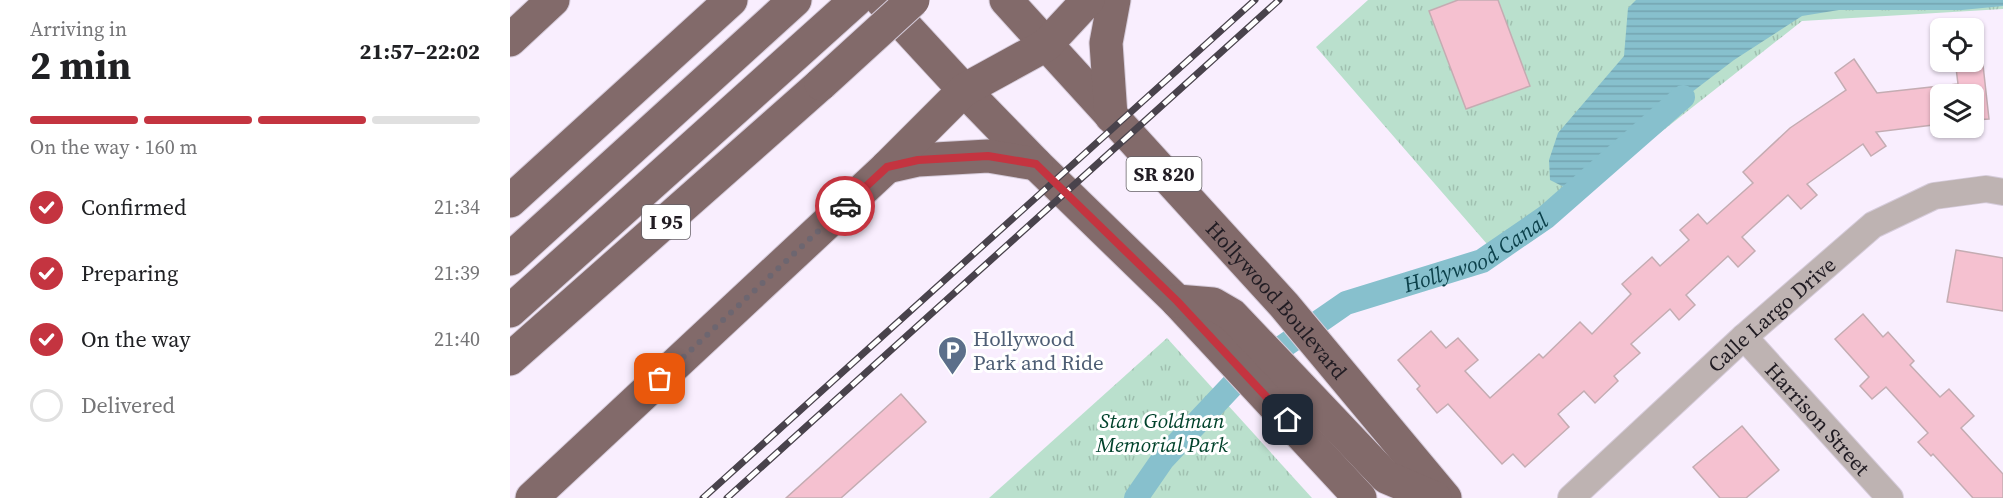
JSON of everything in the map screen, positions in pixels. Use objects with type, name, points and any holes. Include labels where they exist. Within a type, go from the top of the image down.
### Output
[{"type":"highway","points":[[510,40],[553,0]]},
{"type":"highway","points":[[510,201],[731,0]]},
{"type":"highway","points":[[510,259],[795,0]]},
{"type":"highway","points":[[510,311],[856,0]]},
{"type":"highway","points":[[881,0],[1036,164],[1177,301],[1229,357],[1272,381],[1386,477],[1434,498]]},
{"type":"highway","name":"I 95","points":[[510,359],[913,0]]},
{"type":"highway","name":"Hollywood Boulevard","points":[[1005,0],[1284,305],[1445,498]]},
{"type":"highway","points":[[532,498],[887,167],[964,90],[1046,45],[1088,0]]},
{"type":"highway","points":[[1111,116],[1106,44],[1114,0]]},
{"type":"highway","points":[[887,167],[918,160],[988,156],[1036,164]]},
{"type":"highway","points":[[1177,301],[1213,303],[1232,315],[1262,347],[1272,381],[1360,498]]},
{"type":"street","name":"Calle Largo Drive","points":[[1570,498],[1744,337],[1873,225],[1935,196],[1986,189],[2003,192]]},
{"type":"street","name":"Harrison Street","points":[[1744,337],[1890,498]]},
{"type":"green space","points":[[1368,0],[2003,0],[2003,9],[1802,21],[1500,259],[1316,47]]},
{"type":"green space","name":"Stan Goldman Memorial Park","points":[[1167,338],[1312,498],[989,498]]},
{"type":"water","points":[[1636,0],[2003,0],[2003,6],[1962,10],[1839,10],[1802,16],[1734,60],[1566,188],[1550,180],[1549,160],[1558,133],[1624,56],[1628,8]]},
{"type":"building","points":[[1458,0],[1498,0],[1530,86],[1466,109],[1429,11]]},
{"type":"building","points":[[1854,59],[1877,93],[1930,87],[1930,125],[1876,132],[1886,146],[1871,156],[1863,144],[1807,184],[1817,195],[1801,209],[1788,195],[1742,237],[1755,251],[1738,267],[1728,256],[1686,295],[1695,305],[1679,320],[1670,309],[1631,344],[1640,353],[1614,376],[1618,381],[1595,403],[1584,391],[1558,414],[1569,427],[1525,467],[1513,454],[1502,464],[1448,404],[1437,413],[1417,389],[1420,386],[1398,360],[1431,331],[1446,348],[1458,338],[1478,360],[1465,371],[1490,398],[1539,354],[1543,358],[1580,322],[1592,334],[1631,294],[1622,284],[1652,257],[1660,266],[1689,240],[1680,230],[1698,214],[1707,224],[1753,183],[1743,172],[1790,128],[1846,90],[1835,73]]},
{"type":"building","points":[[1956,72],[1984,72],[1989,119],[1984,119],[1984,84],[1958,84]]},
{"type":"building","points":[[1956,250],[2003,258],[2003,311],[1947,302]]},
{"type":"building","points":[[1863,314],[1883,337],[1888,332],[1914,361],[1910,365],[1940,397],[1949,389],[1974,416],[1961,428],[2003,474],[2003,498],[1973,498],[1933,454],[1931,456],[1918,442],[1928,433],[1886,387],[1872,399],[1860,386],[1869,377],[1835,339]]},
{"type":"building","points":[[901,394],[926,422],[841,498],[786,498]]},
{"type":"building","points":[[1742,426],[1779,470],[1746,498],[1720,498],[1693,467]]},
{"type":"waterway","name":"Hollywood Canal","points":[[1136,498],[1163,459],[1242,375],[1346,303],[1482,261],[1546,217],[1683,97]]},
{"type":"railway","points":[[703,498],[1255,0]]},
{"type":"railway","points":[[727,498],[1279,0]]},
{"type":"way so far","points":[[660,379],[845,206]]},
{"type":"place","name":"Hollywood Park and Ride","points":[[952,376]]},
{"type":"route","points":[[845,206],[887,167],[918,160],[988,156],[1036,164],[1177,301],[1288,420]]}]
